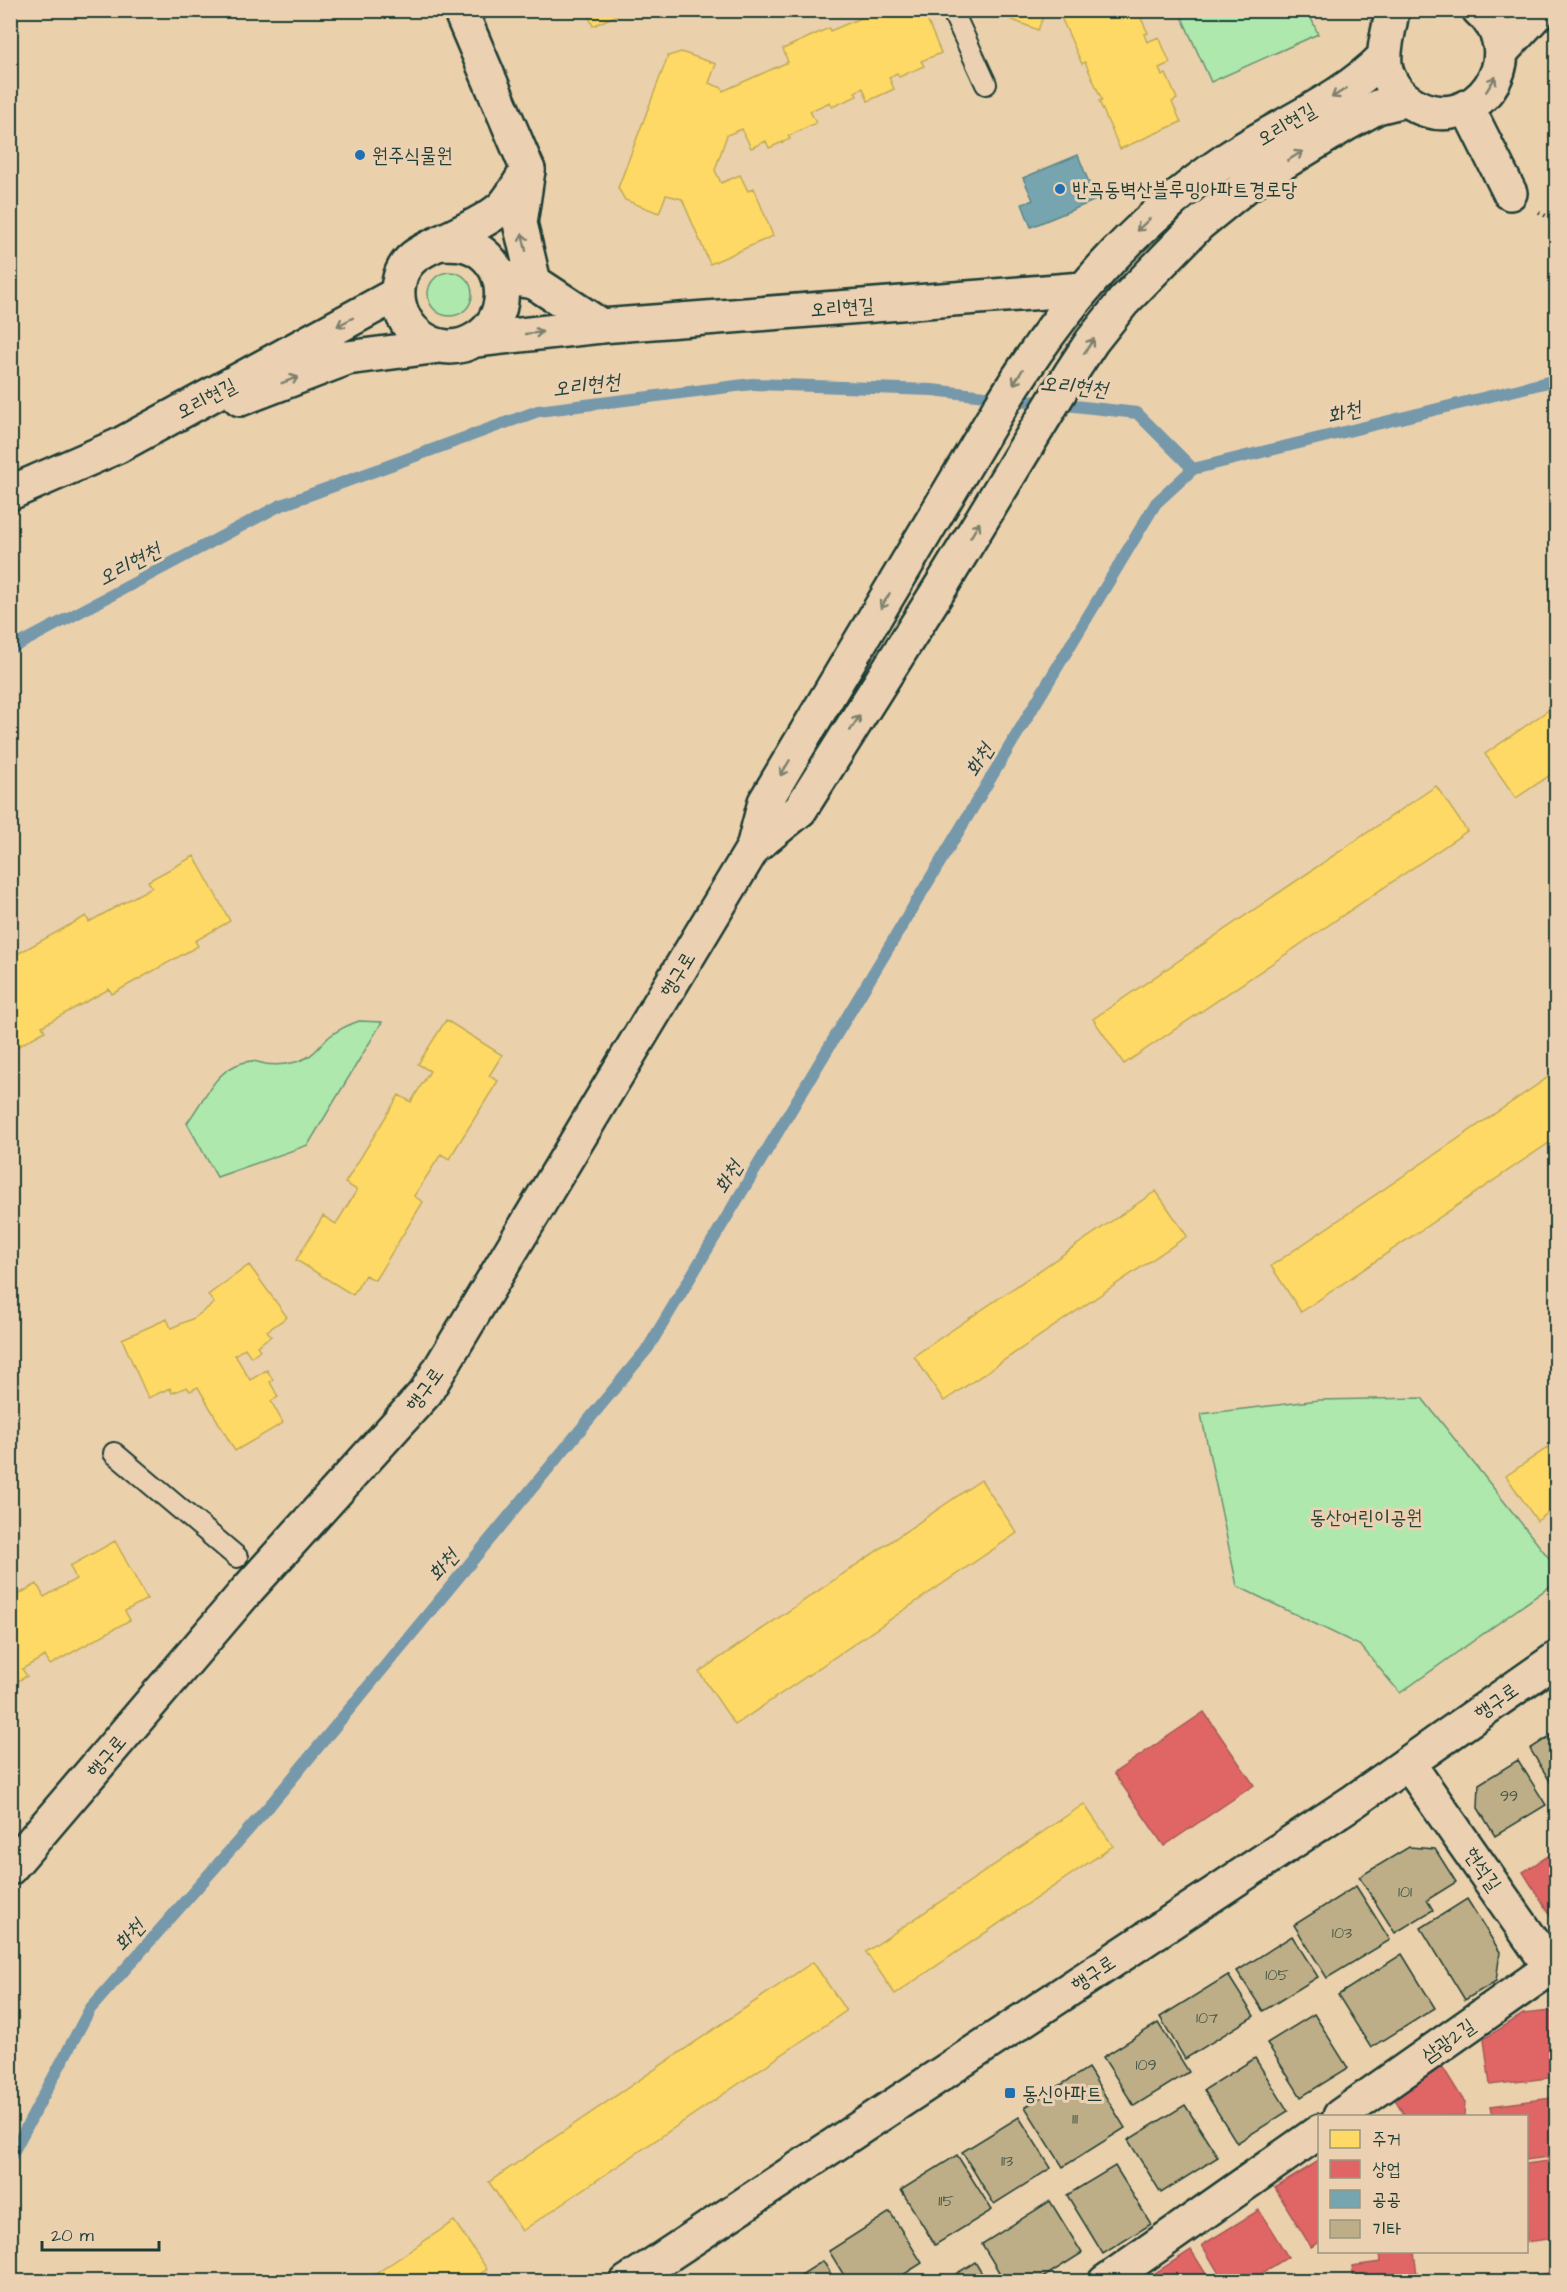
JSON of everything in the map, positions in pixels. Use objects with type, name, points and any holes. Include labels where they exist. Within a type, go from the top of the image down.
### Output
[{"type":"street","points":[[460,10],[528,170],[520,223],[534,282]]},
{"type":"street","points":[[1483,13],[1540,10]]},
{"type":"street","points":[[1500,52],[1540,10]]},
{"type":"street","points":[[1393,27],[1385,68],[1392,85],[1405,100],[1421,109],[1440,113],[1459,111],[1477,102],[1492,86],[1499,70],[1500,52],[1496,33],[1483,13]]},
{"type":"street","name":"오리현길","points":[[476,340],[600,326],[1073,300],[1141,226],[1181,191],[1230,157],[1365,76],[1393,27]]},
{"type":"street","name":"오리현길","points":[[945,580],[1071,373],[1092,341],[1124,302],[1199,224],[1247,185],[1377,107],[1405,100]]},
{"type":"street","points":[[1467,107],[1510,193]]},
{"type":"street","points":[[440,346],[423,340],[409,328],[400,312],[397,294],[400,276],[410,261],[424,249],[441,243],[501,210],[528,170]]},
{"type":"street","points":[[118,446],[347,358],[440,346],[458,346],[476,340],[490,329],[499,313],[503,295],[500,277],[491,261],[477,249],[460,243],[441,243]]},
{"type":"street","points":[[500,277],[534,282],[600,326]]},
{"type":"street","name":"오리현길","points":[[10,493],[118,446],[397,294]]},
{"type":"street","name":"행구로","points":[[10,1868],[248,1589],[426,1392],[753,848],[765,802],[1032,354],[1073,300]]},
{"type":"street","name":"행구로","points":[[753,848],[800,810],[945,580]]},
{"type":"street","name":"행구로","points":[[627,2282],[1408,1763],[1557,1659]]},
{"type":"street","name":"현석길","points":[[1408,1763],[1555,1969]]},
{"type":"street","name":"삼광2길","points":[[1341,2115],[1555,1969]]},
{"type":"street","points":[[1105,2282],[1318,2132]]},
{"type":"lane","points":[[952,10],[986,84]]},
{"type":"lane","points":[[114,1453],[237,1557]]},
{"type":"green space","points":[[1179,11],[1308,11],[1318,34],[1211,82]]},
{"type":"green space","points":[[450,272],[465,279],[472,294],[465,309],[450,316],[435,309],[428,294],[435,279]]},
{"type":"green space","points":[[359,1021],[382,1022],[308,1145],[217,1177],[187,1123],[220,1076],[239,1064],[251,1061],[275,1065],[301,1060],[313,1053],[333,1034]]},
{"type":"green space","name":"동산어린이공원","points":[[1422,1398],[1556,1567],[1556,1582],[1400,1693],[1361,1646],[1237,1586],[1201,1414],[1319,1400]]},
{"type":"building: 주거","points":[[586,10],[628,10],[593,26]]},
{"type":"building: 주거","points":[[869,10],[923,10],[941,53],[921,61],[924,66],[899,77],[897,73],[889,77],[894,89],[868,101],[863,88],[855,92],[857,96],[832,107],[830,102],[810,111],[816,123],[788,136],[790,139],[769,148],[766,141],[751,148],[742,129],[727,135],[715,170],[721,183],[740,175],[748,191],[754,188],[773,236],[710,264],[682,199],[666,195],[659,213],[625,200],[618,188],[668,56],[681,52],[716,64],[709,83],[722,88],[723,91],[788,62],[783,49],[829,28],[830,31],[868,15]]},
{"type":"building: 주거","points":[[1001,10],[1137,10],[1148,33],[1144,34],[1147,42],[1159,37],[1170,63],[1159,68],[1162,76],[1166,74],[1177,99],[1172,102],[1181,122],[1120,149],[1085,62],[1082,64],[1060,15],[1060,17],[1045,12],[1038,30],[1005,17]]},
{"type":"building: 주거","points":[[1556,705],[1556,771],[1516,798],[1485,754]]},
{"type":"building: 주거","points":[[1436,786],[1467,831],[1124,1064],[1093,1019]]},
{"type":"building: 주거","points":[[194,856],[230,921],[195,941],[198,946],[112,994],[109,989],[42,1026],[45,1031],[10,1051],[10,958],[86,916],[89,922],[152,887],[148,881]]},
{"type":"building: 주거","points":[[446,1020],[502,1055],[489,1076],[498,1081],[449,1159],[441,1154],[414,1196],[423,1202],[375,1280],[365,1275],[353,1295],[296,1260],[323,1216],[336,1224],[357,1190],[345,1183],[399,1095],[411,1102],[430,1071],[418,1064]]},
{"type":"building: 주거","points":[[1556,1072],[1556,1138],[1301,1312],[1271,1266]]},
{"type":"building: 주거","points":[[1156,1191],[1187,1236],[944,1401],[914,1356]]},
{"type":"building: 주거","points":[[249,1265],[287,1317],[267,1331],[271,1336],[257,1346],[260,1350],[251,1357],[245,1348],[235,1355],[250,1380],[267,1370],[278,1397],[271,1401],[283,1423],[235,1451],[198,1387],[190,1391],[187,1387],[172,1393],[170,1388],[148,1398],[122,1339],[167,1319],[171,1328],[194,1318],[214,1303],[208,1295]]},
{"type":"building: 주거","points":[[1556,1442],[1556,1507],[1537,1521],[1506,1476]]},
{"type":"building: 주거","points":[[981,1480],[1017,1533],[735,1725],[699,1672]]},
{"type":"building: 주거","points":[[115,1541],[147,1599],[125,1611],[130,1620],[50,1665],[45,1656],[22,1669],[27,1676],[10,1685],[10,1599],[37,1584],[44,1597],[76,1579],[70,1566]]},
{"type":"building: 주거","points":[[1084,1804],[1113,1846],[895,1994],[866,1952]]},
{"type":"building: 주거","points":[[813,1962],[846,2011],[522,2231],[489,2182]]},
{"type":"building: 주거","points":[[454,2221],[487,2269],[469,2282],[364,2282]]},
{"type":"building: 상업","points":[[1204,1712],[1254,1785],[1164,1846],[1114,1773]]},
{"type":"building: 상업","points":[[1556,1851],[1556,1918],[1551,1917],[1523,1872]]},
{"type":"building: 상업","points":[[1550,2011],[1556,2021],[1556,2077],[1490,2085],[1484,2039],[1523,2014]]},
{"type":"building: 상업","points":[[1442,2066],[1465,2103],[1464,2115],[1404,2115],[1393,2096]]},
{"type":"building: 상업","points":[[1551,2098],[1556,2156],[1528,2160],[1528,2115],[1493,2115],[1491,2106]]},
{"type":"building: 상업","points":[[1556,2160],[1556,2238],[1528,2242],[1528,2164]]},
{"type":"building: 상업","points":[[1318,2161],[1318,2243],[1311,2247],[1275,2188]]},
{"type":"building: 상업","points":[[1259,2210],[1288,2257],[1248,2282],[1224,2282],[1202,2245]]},
{"type":"building: 상업","points":[[1191,2250],[1211,2282],[1141,2282]]},
{"type":"building: 상업","points":[[1380,2253],[1414,2253],[1418,2282],[1354,2282],[1352,2266],[1381,2262]]},
{"type":"building: 상업","points":[[1556,2272],[1556,2282],[1515,2282],[1514,2278]]},
{"type":"building: 공공","name":"반곡동벽산블루밍아파트경로당","points":[[1078,155],[1096,200],[1031,227],[1022,204],[1033,200],[1023,178]]},
{"type":"building: 기타","points":[[1556,1732],[1556,1791],[1530,1749]]},
{"type":"building: 기타","points":[[1518,1760],[1546,1805],[1495,1836],[1478,1808],[1479,1784]]},
{"type":"building: 기타","points":[[1409,1847],[1435,1849],[1456,1882],[1427,1900],[1433,1910],[1395,1933],[1359,1877]]},
{"type":"building: 기타","points":[[1356,1886],[1390,1940],[1327,1978],[1294,1925]]},
{"type":"building: 기타","points":[[1467,1899],[1500,1952],[1496,1981],[1465,2000],[1421,1928]]},
{"type":"building: 기타","points":[[1292,1936],[1318,1977],[1263,2011],[1237,1971]]},
{"type":"building: 기타","points":[[1402,1954],[1435,2008],[1371,2048],[1338,1995]]},
{"type":"building: 기타","points":[[1228,1975],[1254,2016],[1185,2059],[1160,2017]]},
{"type":"building: 기타","points":[[1314,2014],[1348,2068],[1301,2097],[1267,2043]]},
{"type":"building: 기타","points":[[1158,2023],[1189,2072],[1134,2106],[1103,2057]]},
{"type":"building: 기타","points":[[1255,2058],[1288,2111],[1237,2143],[1204,2090]]},
{"type":"building: 기타","points":[[1088,2068],[1125,2128],[1063,2167],[1025,2107]]},
{"type":"building: 기타","points":[[1185,2105],[1218,2157],[1161,2193],[1128,2140]]},
{"type":"building: 기타","points":[[1019,2117],[1051,2168],[994,2204],[962,2152]]},
{"type":"building: 기타","points":[[957,2155],[992,2210],[935,2245],[901,2190]]},
{"type":"building: 기타","points":[[1115,2166],[1151,2224],[1103,2254],[1067,2195]]},
{"type":"building: 기타","points":[[1050,2201],[1082,2253],[1036,2282],[1005,2282],[982,2244]]},
{"type":"building: 기타","points":[[890,2212],[922,2263],[892,2282],[848,2282],[829,2251]]},
{"type":"building: 기타","points":[[823,2261],[836,2282],[790,2282]]},
{"type":"building: 기타","points":[[975,2262],[987,2282],[943,2282]]},
{"type":"waterway","name":"화천","points":[[10,2158],[90,2009],[271,1804],[648,1348],[1156,503],[1193,469],[1556,380]]},
{"type":"waterway","name":"오리현천","points":[[10,649],[279,506],[538,411],[752,384],[932,390],[1137,413],[1193,469]]},
{"type":"place","name":"원주식물원","points":[[360,155]]},
{"type":"place","name":"반곡동벽산블루밍아파트경로당","points":[[1060,189]]},
{"type":"place","name":"동신아파트","points":[[1010,2093]]}]
